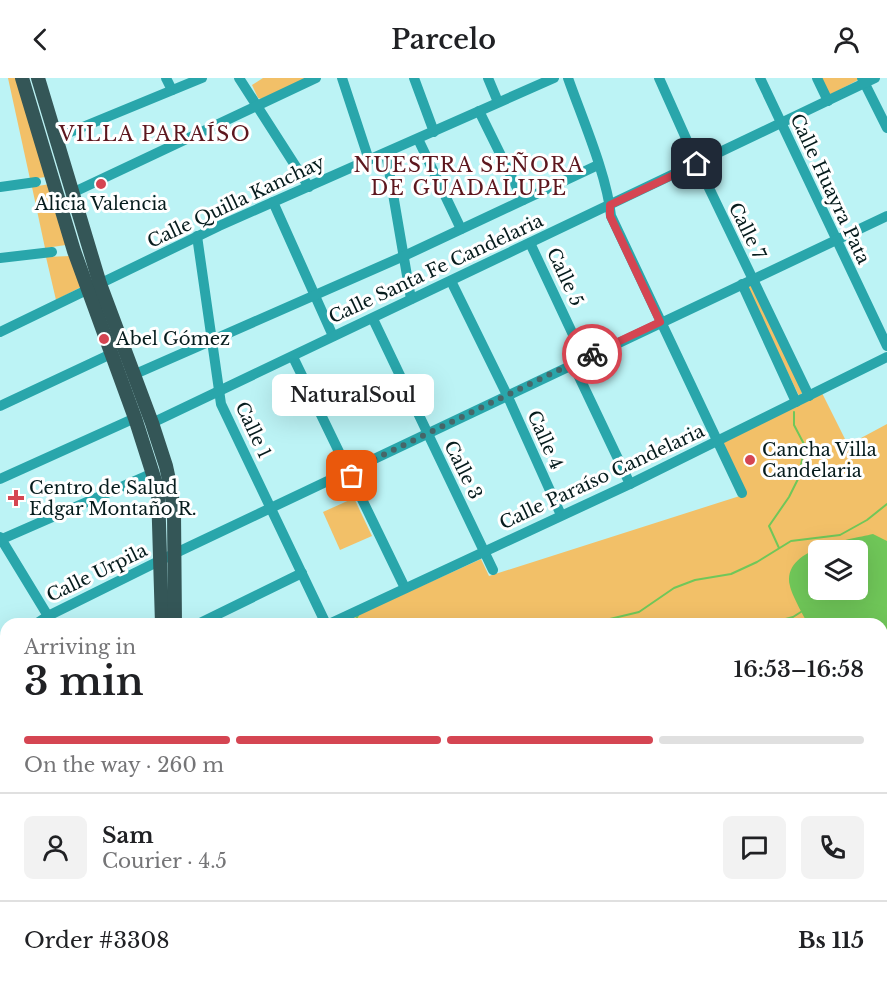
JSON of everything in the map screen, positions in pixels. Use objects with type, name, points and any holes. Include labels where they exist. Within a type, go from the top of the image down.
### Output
[{"type":"main road","points":[[22,78],[94,287],[134,375],[152,423],[171,489],[174,513],[175,618]]},
{"type":"main road","points":[[38,78],[72,193],[111,354],[153,473],[159,502],[162,618]]},
{"type":"street","points":[[166,78],[172,90]]},
{"type":"street","points":[[56,138],[202,78]]},
{"type":"street","points":[[72,193],[316,78]]},
{"type":"street","points":[[342,78],[369,160]]},
{"type":"street","points":[[414,78],[434,132]]},
{"type":"street","points":[[488,78],[498,102]]},
{"type":"street","name":"Calle Quilla Kanchay","points":[[0,332],[197,236],[554,78]]},
{"type":"street","points":[[568,78],[598,165],[610,205],[610,216],[742,493]]},
{"type":"street","name":"Calle 7","points":[[659,78],[697,164],[809,396]]},
{"type":"street","name":"Calle Huayra Pata","points":[[760,78],[887,346]]},
{"type":"street","points":[[817,78],[828,101]]},
{"type":"street","points":[[243,79],[257,106],[309,187]]},
{"type":"street","points":[[868,80],[887,128]]},
{"type":"street","name":"Calle Santa Fe Candelaria","points":[[152,423],[697,164],[868,80]]},
{"type":"street","points":[[479,111],[523,200]]},
{"type":"street","points":[[418,139],[461,229]]},
{"type":"street","points":[[386,153],[411,299]]},
{"type":"street","points":[[134,375],[404,256],[598,165]]},
{"type":"street","points":[[0,187],[36,182]]},
{"type":"street","points":[[273,202],[333,336]]},
{"type":"street","name":"Calle Urpila","points":[[45,618],[161,560],[508,397],[584,358],[887,216]]},
{"type":"street","name":"Calle 1","points":[[197,236],[221,404],[324,618]]},
{"type":"street","name":"Calle 5","points":[[530,243],[584,358]]},
{"type":"street","points":[[0,258],[52,252]]},
{"type":"street","name":"Calle 4","points":[[451,281],[508,397],[561,515]]},
{"type":"street","name":"Calle 7","points":[[742,284],[796,402]]},
{"type":"street","name":"Calle 3","points":[[373,319],[493,570]]},
{"type":"street","points":[[0,406],[111,354]]},
{"type":"street","points":[[293,357],[405,588]]},
{"type":"street","name":"Calle Paraíso Candelaria","points":[[340,618],[630,484],[887,357]]},
{"type":"street","points":[[573,364],[630,484]]},
{"type":"street","points":[[0,479],[135,418]]},
{"type":"street","points":[[48,616],[1,539],[153,473]]},
{"type":"street","points":[[210,618],[302,573]]},
{"type":"shaded area","points":[[8,78],[17,78],[46,177],[30,179]]},
{"type":"shaded area","points":[[263,78],[307,78],[261,99],[258,98],[252,85]]},
{"type":"shaded area","points":[[820,78],[859,78],[828,96]]},
{"type":"shaded area","points":[[50,184],[66,245],[45,248],[32,187]]},
{"type":"shaded area","points":[[70,256],[81,287],[56,300],[46,257]]},
{"type":"shaded area","points":[[751,284],[803,392],[799,396],[746,286]]},
{"type":"shaded area","points":[[822,393],[848,445],[887,424],[887,618],[351,618],[481,559],[489,576],[746,494],[723,442]]},
{"type":"shaded area","points":[[354,498],[372,536],[340,550],[323,512]]},
{"type":"shaded area","points":[[873,534],[887,541],[887,618],[805,618],[790,586],[790,573],[796,563],[808,553],[808,600],[868,600],[868,540],[846,540]]},
{"type":"waterway","points":[[779,548],[769,526],[798,479],[805,446],[794,425],[794,412]]},
{"type":"waterway","points":[[614,618],[639,612],[674,588],[695,580],[731,574],[757,562],[791,541],[840,535],[867,520],[887,504]]},
{"type":"waterway","points":[[789,618],[804,610]]},
{"type":"way so far","points":[[352,476],[350,471],[508,397],[592,354]]},
{"type":"place","name":"Alicia Valencia","points":[[101,184]]},
{"type":"place","name":"Abel Gómez","points":[[104,339]]},
{"type":"place","name":"Cancha Villa Candelaria","points":[[750,460]]},
{"type":"place","name":"NaturalSoul","points":[[352,476]]},
{"type":"place","name":"Centro de Salud Edgar Montaño R.","points":[[16,498]]},
{"type":"district","name":"VILLA PARAÍSO","points":[[155,134]]},
{"type":"district","name":"NUESTRA SEÑORA DE GUADALUPE","points":[[469,176]]},
{"type":"route","points":[[592,354],[660,322],[610,216],[610,205],[697,164]]}]
